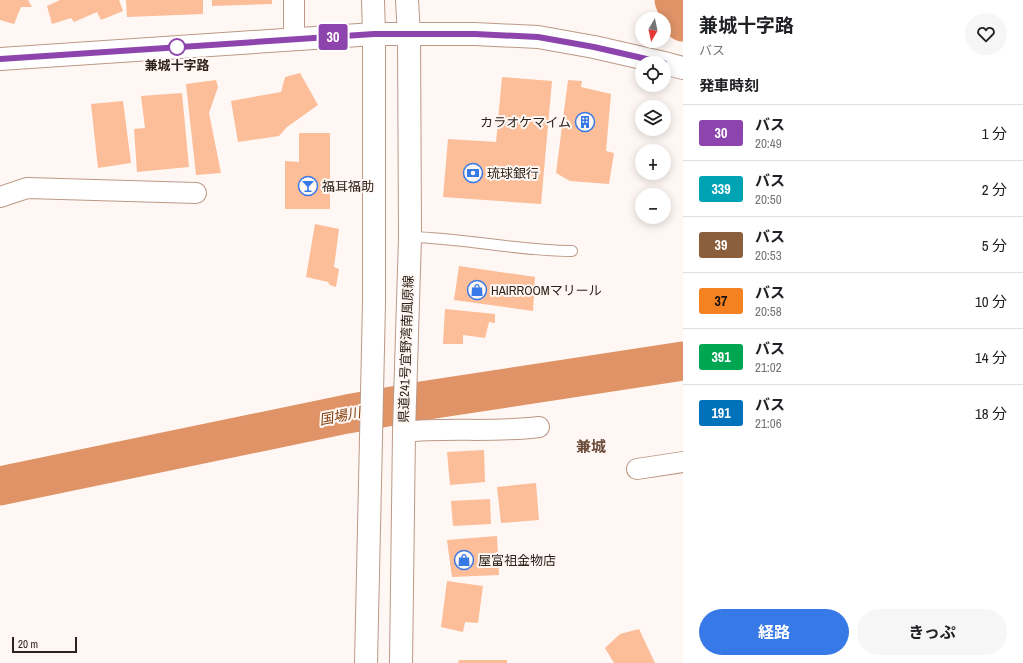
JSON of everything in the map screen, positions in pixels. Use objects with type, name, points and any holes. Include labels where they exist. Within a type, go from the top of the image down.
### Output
[{"type":"main road","points":[[366,663],[373,366],[376,119],[373,0]]},
{"type":"main road","name":"県道241号宜野湾南風原線","points":[[401,663],[404,428],[410,237],[409,34],[407,0]]},
{"type":"main road","points":[[0,59],[374,34],[475,34],[538,37],[594,47],[672,65]]},
{"type":"street","points":[[294,0],[294,39]]},
{"type":"street","points":[[0,197],[27,188],[196,193]]},
{"type":"street","points":[[404,428],[429,430],[523,429],[539,427]]},
{"type":"street","points":[[637,469],[683,462]]},
{"type":"lane","points":[[410,237],[540,251],[572,251]]},
{"type":"building","points":[[0,0],[28,0],[32,7],[21,7],[14,24],[0,20]]},
{"type":"building","points":[[60,0],[119,0],[123,11],[101,20],[97,12],[74,22],[71,18],[52,24],[47,6]]},
{"type":"building","points":[[126,0],[203,0],[203,14],[127,17]]},
{"type":"building","points":[[212,0],[272,0],[272,4],[212,6]]},
{"type":"building","points":[[300,73],[318,105],[287,127],[279,136],[238,142],[231,101],[281,92],[285,77]]},
{"type":"building","points":[[502,77],[552,81],[541,204],[443,197],[448,139],[496,142]]},
{"type":"building","points":[[216,80],[218,87],[209,113],[221,173],[196,175],[186,84]]},
{"type":"building","name":"カラオケマイム","points":[[568,80],[582,81],[581,87],[611,94],[606,151],[614,153],[609,184],[570,181],[556,173]]},
{"type":"building","points":[[182,93],[189,167],[137,172],[134,129],[145,128],[141,96]]},
{"type":"building","points":[[123,101],[131,163],[98,168],[91,104]]},
{"type":"building","name":"福耳福助","points":[[299,133],[330,133],[330,209],[285,209],[285,161],[299,162]]},
{"type":"building","points":[[315,224],[339,229],[334,267],[339,269],[336,287],[330,285],[328,282],[306,277]]},
{"type":"building","points":[[459,266],[535,277],[533,311],[454,300]]},
{"type":"building","points":[[445,309],[495,314],[495,323],[489,322],[485,338],[463,335],[463,344],[443,344]]},
{"type":"building","points":[[484,450],[485,482],[450,485],[447,452]]},
{"type":"building","points":[[536,483],[539,520],[501,523],[497,487]]},
{"type":"building","points":[[490,499],[491,524],[453,526],[451,501]]},
{"type":"building","points":[[497,536],[499,575],[452,577],[447,540]]},
{"type":"building","points":[[447,581],[483,586],[478,623],[465,622],[463,632],[441,627]]},
{"type":"building","points":[[639,629],[655,663],[614,663],[605,648],[620,634]]},
{"type":"building","points":[[459,660],[507,660],[507,663],[458,663]]},
{"type":"waterway","points":[[674,0],[683,22]]},
{"type":"waterway","name":"国場川","points":[[0,486],[347,414],[421,401],[683,361]]},
{"type":"bus line","name":"30","points":[[0,59],[374,34],[475,34],[538,37],[636,56]]},
{"type":"place","name":"兼城十字路","points":[[177,47]]},
{"type":"place","name":"カラオケマイム","points":[[585,122]]},
{"type":"place","name":"琉球銀行","points":[[473,173]]},
{"type":"place","name":"福耳福助","points":[[308,186]]},
{"type":"place","name":"HAIRROOMマリール","points":[[477,290]]},
{"type":"place","name":"屋富祖金物店","points":[[464,560]]},
{"type":"district","name":"兼城","points":[[591,446]]}]
